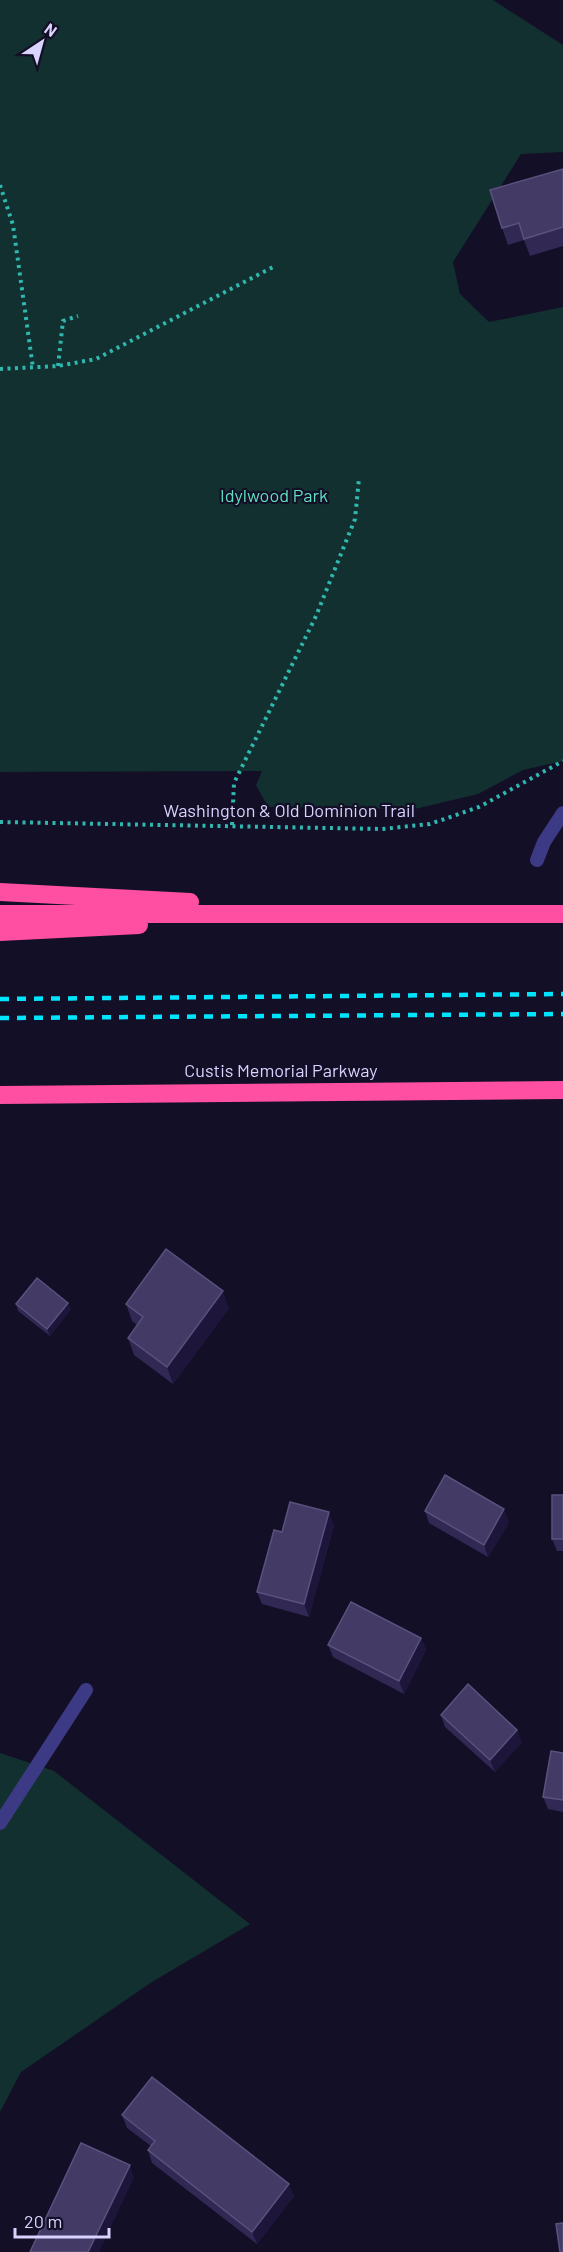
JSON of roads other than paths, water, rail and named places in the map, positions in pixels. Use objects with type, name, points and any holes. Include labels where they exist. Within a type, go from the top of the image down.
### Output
[{"type":"highway","points":[[0,892],[396,913]]},
{"type":"highway","points":[[0,932],[396,913]]},
{"type":"highway","points":[[0,914],[563,914]]},
{"type":"highway","name":"Custis Memorial Parkway","points":[[0,1095],[563,1090]]},
{"type":"lane","points":[[537,860],[544,842],[563,813]]},
{"type":"lane","points":[[0,1823],[86,1690]]},
{"type":"railway","points":[[0,999],[563,994]]},
{"type":"railway","points":[[0,1018],[563,1014]]},
{"type":"park label","name":"Idylwood Park","points":[[274,496]]}]
